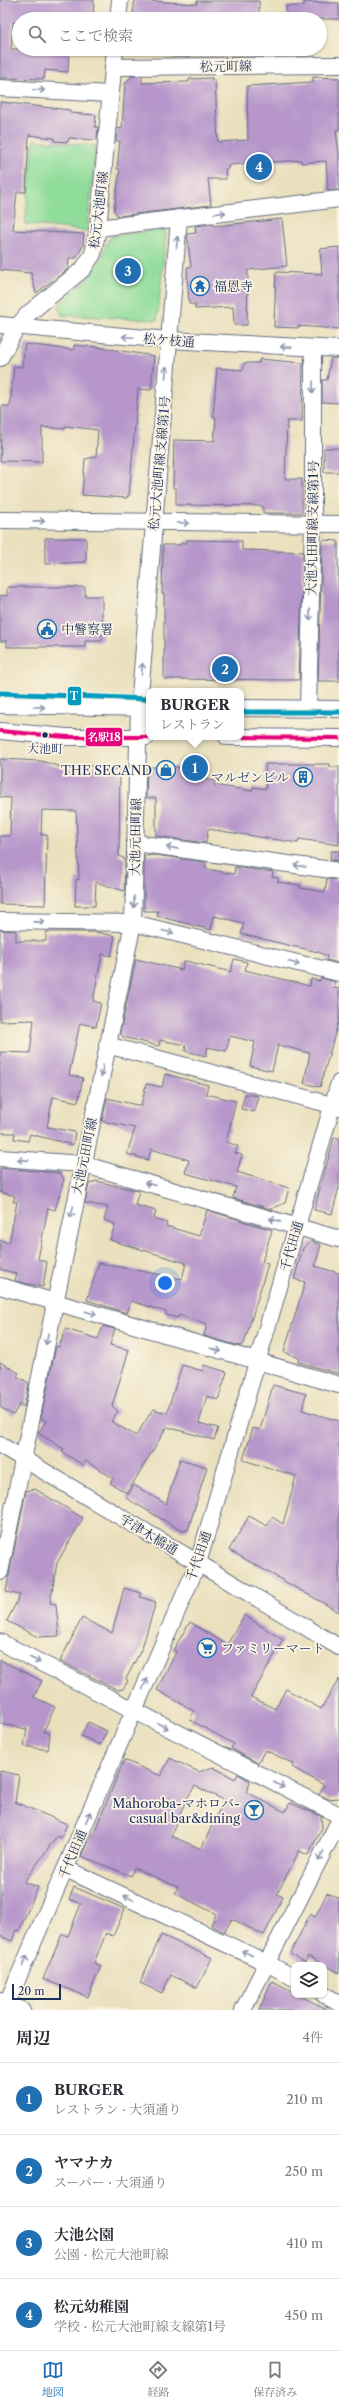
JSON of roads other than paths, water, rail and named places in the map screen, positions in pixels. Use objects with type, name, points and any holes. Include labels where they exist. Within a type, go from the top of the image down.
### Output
[{"type":"street","points":[[119,12],[120,0]]},
{"type":"street","name":"松元大池町線","points":[[0,358],[17,327],[28,314],[84,269],[93,254],[98,228],[114,56]]},
{"type":"street","name":"松元町線","points":[[113,67],[339,65]]},
{"type":"street","points":[[0,88],[110,94]]},
{"type":"street","points":[[98,228],[339,199]]},
{"type":"street","name":"松元大池町線支線第1号","points":[[143,737],[154,523],[179,218]]},
{"type":"street","name":"松ケ枝通","points":[[0,325],[169,340],[339,349]]},
{"type":"street","name":"大池丸田町線支線第1号","points":[[308,708],[313,524],[313,348]]},
{"type":"street","points":[[0,520],[339,524]]},
{"type":"street","points":[[0,705],[144,708]]},
{"type":"street","points":[[244,708],[339,709]]},
{"type":"street","points":[[0,731],[67,737],[143,737]]},
{"type":"street","name":"大池元田町線","points":[[0,1572],[82,1164],[133,924],[135,843],[143,737]]},
{"type":"street","points":[[244,737],[339,738]]},
{"type":"street","points":[[135,843],[339,871]]},
{"type":"street","points":[[0,921],[133,924],[339,974]]},
{"type":"street","points":[[107,1045],[336,1106]]},
{"type":"street","name":"千代田通","points":[[4,2004],[66,1869],[198,1563],[296,1227],[336,1106],[339,1083]]},
{"type":"street","points":[[0,1158],[82,1164],[339,1239]]},
{"type":"street","points":[[0,1286],[339,1385]]},
{"type":"street","name":"宇津木橋通","points":[[0,1444],[339,1647]]},
{"type":"street","points":[[0,1642],[339,1815]]},
{"type":"street","points":[[243,2010],[339,1821]]},
{"type":"street","points":[[66,1869],[267,1963],[291,1976]]},
{"type":"street","points":[[327,1997],[339,2003]]},
{"type":"street","points":[[4,2004],[22,2010]]},
{"type":"place","name":"松元幼稚園","points":[[259,167]]},
{"type":"place","name":"大池公園","points":[[128,271]]},
{"type":"place","name":"福恩寺","points":[[200,286]]},
{"type":"place","name":"中警察署","points":[[47,629]]},
{"type":"place","name":"ヤマナカ","points":[[225,669]]},
{"type":"place","name":"大池町","points":[[45,735]]},
{"type":"place","name":"BURGER","points":[[195,768]]},
{"type":"place","name":"THE SECAND","points":[[166,770]]},
{"type":"place","name":"マルゼンビル","points":[[303,777]]},
{"type":"place","name":"ファミリーマート","points":[[207,1648]]},
{"type":"place","name":"Mahoroba-マホロバ- casual bar&dining","points":[[254,1810]]}]
